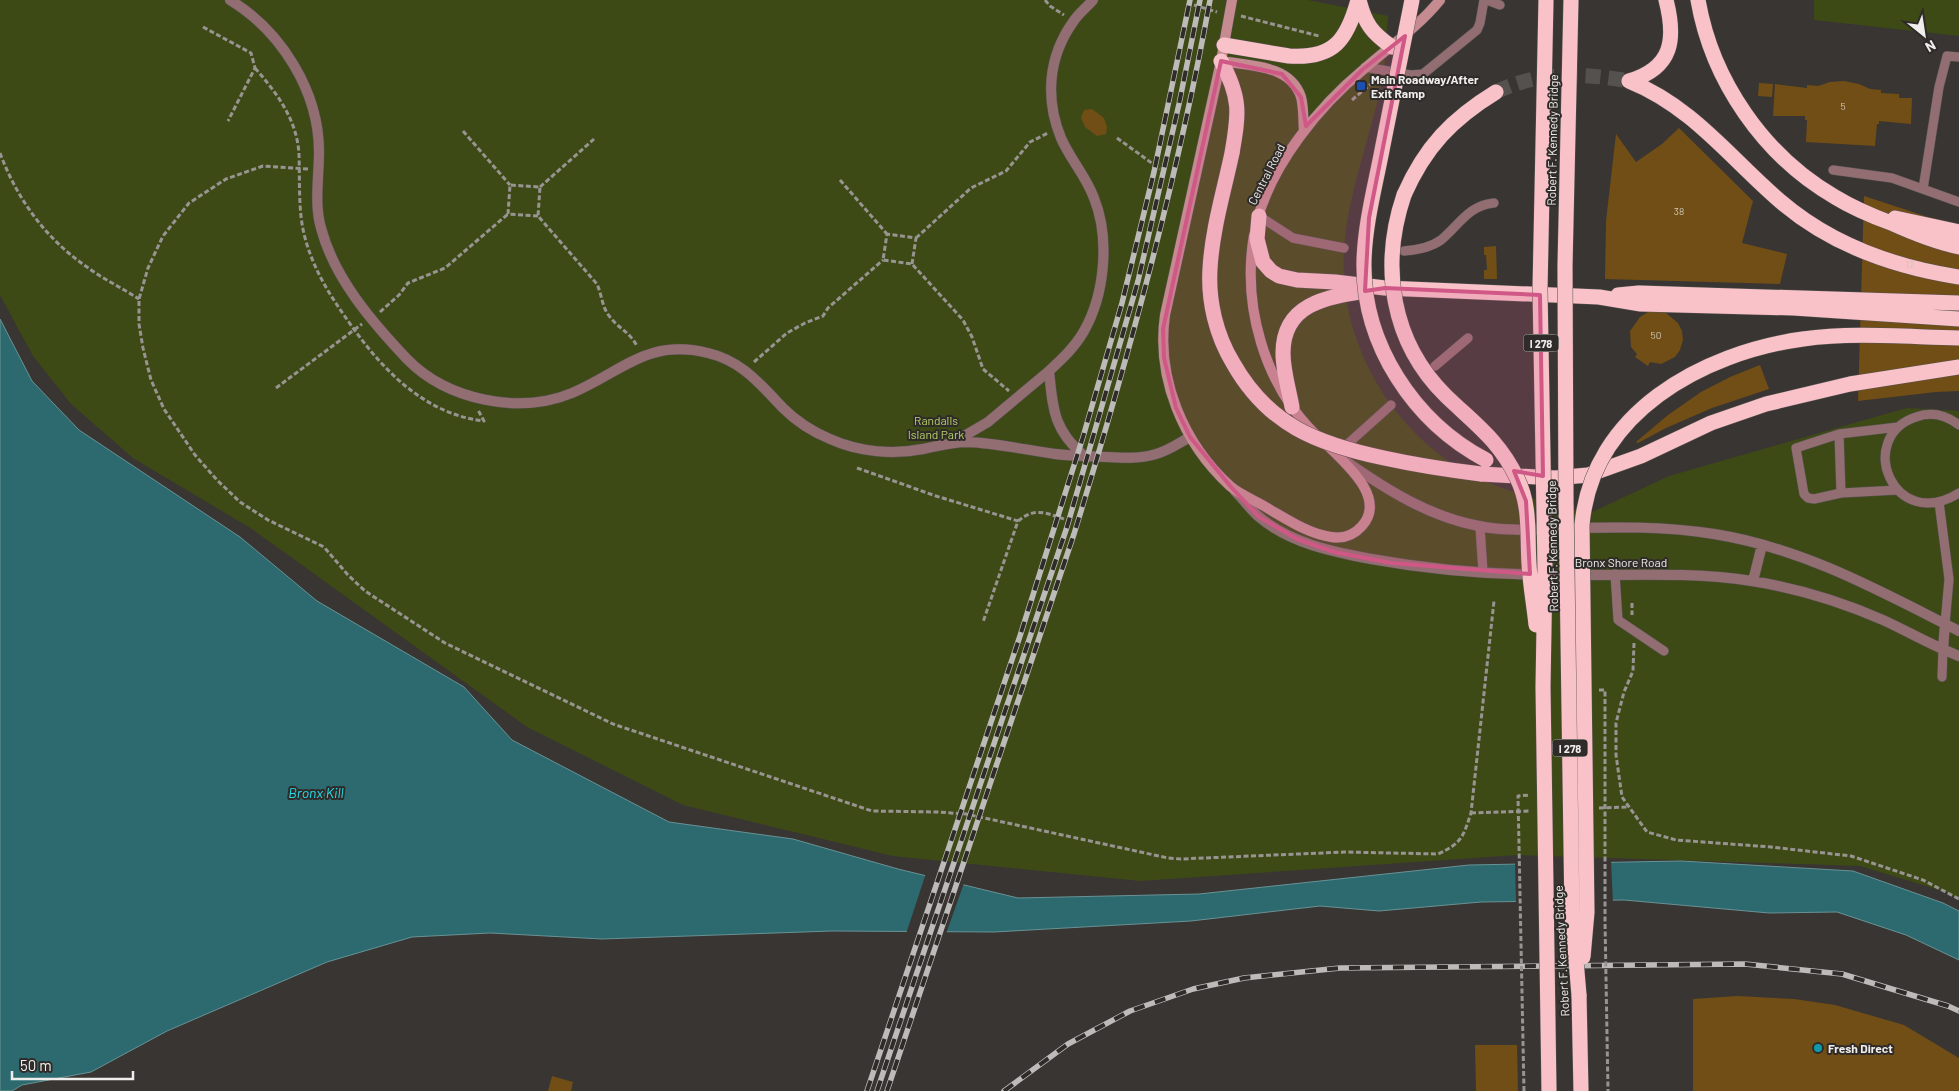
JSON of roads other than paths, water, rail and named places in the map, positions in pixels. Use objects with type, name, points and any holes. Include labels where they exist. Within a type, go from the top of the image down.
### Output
[{"type":"highway","points":[[1224,45],[1299,57],[1318,54],[1335,45],[1344,36],[1352,23],[1359,0]]},
{"type":"highway","points":[[1359,0],[1369,27],[1392,47]]},
{"type":"highway","points":[[1412,0],[1369,218],[1364,262],[1365,281],[1374,325],[1397,378],[1420,409],[1439,429],[1483,467]]},
{"type":"highway","name":"Robert F. Kennedy Bridge","points":[[1546,0],[1540,279],[1545,568],[1543,686],[1549,1091]]},
{"type":"highway","name":"Robert F. Kennedy Bridge","points":[[1571,0],[1565,239],[1566,492],[1572,914],[1579,995],[1581,1091]]},
{"type":"highway","points":[[1666,0],[1671,34],[1668,52],[1659,65],[1648,74],[1630,81],[1659,94],[1687,114],[1780,202],[1816,227],[1875,257],[1922,270],[1959,277]]},
{"type":"highway","points":[[1698,0],[1711,47],[1726,82],[1745,114],[1772,147],[1804,175],[1856,209],[1918,235],[1959,247]]},
{"type":"highway","points":[[1221,62],[1231,80],[1237,104],[1237,123],[1213,241],[1210,283],[1214,314],[1222,344],[1244,382],[1276,416],[1316,439],[1366,454],[1420,465],[1483,467],[1555,478],[1588,475],[1622,464],[1711,423],[1766,404],[1850,384],[1959,367]]},
{"type":"highway","points":[[1496,92],[1462,114],[1448,126],[1418,166],[1404,195],[1395,226],[1391,258],[1392,281],[1399,319],[1417,360],[1434,383],[1495,442],[1510,464],[1523,490],[1528,512],[1529,565],[1543,686]]},
{"type":"highway","points":[[1856,209],[1959,232]]},
{"type":"highway","points":[[1258,216],[1256,231],[1260,256],[1267,267],[1279,276],[1302,280],[1385,288],[1599,297],[1639,293],[1795,303],[1959,319]]},
{"type":"highway","points":[[1292,407],[1283,352],[1285,337],[1298,314],[1311,304],[1326,298],[1385,288]]},
{"type":"highway","points":[[1795,303],[1959,303]]},
{"type":"highway","points":[[1579,995],[1587,912],[1582,525],[1590,481],[1607,448],[1632,417],[1665,390],[1708,367],[1753,350],[1802,339],[1828,336],[1959,338]]},
{"type":"street","points":[[230,0],[261,22],[279,43],[293,64],[309,99],[318,135],[318,212],[320,227],[341,278],[408,360],[436,381],[471,396],[502,402],[542,401],[560,397],[592,383],[642,356],[672,350],[690,350],[718,356],[747,372],[759,381],[784,409],[800,423],[832,440],[856,448],[884,452],[922,449],[953,442],[972,442],[1060,454],[1120,458],[1145,456],[1167,450],[1190,437]]},
{"type":"street","points":[[953,442],[988,422],[1049,371],[1075,345],[1091,316],[1102,267],[1103,239],[1099,211],[1090,186],[1062,139],[1053,115],[1051,99],[1053,64],[1059,47],[1073,21],[1094,0]]},
{"type":"street","points":[[1231,487],[1190,437],[1176,408],[1164,358],[1163,329],[1221,62],[1232,0]]},
{"type":"street","name":"Central Road","points":[[1231,487],[1309,530],[1332,537],[1350,535],[1357,532],[1368,517],[1369,501],[1362,482],[1314,433],[1292,407],[1283,394],[1270,367],[1259,335],[1251,290],[1250,263],[1254,233],[1258,216],[1277,176],[1304,131],[1332,98],[1365,67],[1417,27],[1440,0]]},
{"type":"street","points":[[1221,62],[1274,70],[1289,79],[1301,97],[1304,131]]},
{"type":"street","points":[[1049,371],[1056,422],[1066,438],[1084,456]]},
{"type":"street","points":[[1336,454],[1382,486],[1412,502],[1457,521],[1480,527],[1514,529],[1640,527],[1714,534],[1800,556],[1836,570],[1879,589],[1959,631]]},
{"type":"street","name":"Bronx Shore Road","points":[[1231,487],[1259,517],[1297,539],[1334,552],[1391,562],[1482,572],[1557,575],[1701,575],[1753,581],[1811,594],[1846,606],[1881,619],[1959,656]]},
{"type":"street","points":[[1753,581],[1762,545]]},
{"type":"street","points":[[1943,649],[1945,624]]},
{"type":"lane","points":[[1365,67],[1411,74],[1424,74],[1472,36],[1480,23],[1486,0],[1500,5]]},
{"type":"lane","points":[[1923,189],[1939,87],[1947,56],[1959,57]]},
{"type":"lane","points":[[1833,170],[1892,178],[1959,202]]},
{"type":"lane","points":[[1404,251],[1416,250],[1441,240],[1474,209],[1482,205],[1494,203]]},
{"type":"lane","points":[[1258,216],[1293,238],[1344,248]]},
{"type":"lane","points":[[1435,366],[1468,338]]},
{"type":"lane","points":[[1336,454],[1391,406]]},
{"type":"lane","points":[[1959,424],[1952,419],[1938,414],[1923,414],[1910,419],[1898,427],[1890,438],[1886,452],[1886,465],[1890,478],[1898,490],[1908,498],[1921,503],[1939,502],[1948,500],[1959,493]]},
{"type":"lane","points":[[1898,427],[1839,434],[1796,448],[1804,494],[1808,498],[1814,499],[1841,493],[1898,490]]},
{"type":"lane","points":[[1839,434],[1841,493]]},
{"type":"lane","points":[[1939,502],[1949,578],[1945,624]]},
{"type":"lane","points":[[1480,527],[1482,572]]},
{"type":"lane","points":[[1616,574],[1618,620],[1664,651]]},
{"type":"lane","points":[[1942,677],[1943,649]]},
{"type":"water","name":"Bronx Kill","points":[[0,319],[32,381],[79,430],[240,537],[317,601],[464,687],[512,740],[669,822],[793,839],[898,869],[1018,898],[1199,894],[1469,865],[1681,861],[1853,871],[1943,903],[1959,911],[1959,960],[1906,935],[1837,912],[1769,913],[1624,900],[1481,902],[1379,911],[1320,906],[1191,921],[994,932],[832,931],[602,939],[490,933],[412,937],[327,962],[167,1031],[91,1072],[22,1085],[12,1091],[0,1091]]},
{"type":"tunnel","points":[[1496,92],[1512,85],[1545,77],[1578,75],[1629,81]]},
{"type":"railway","points":[[867,1091],[1020,636],[1083,437],[1122,303],[1154,172],[1190,0]]},
{"type":"railway","points":[[877,1091],[1067,527],[1138,281],[1179,104],[1200,0]]},
{"type":"railway","points":[[887,1091],[1074,534],[1094,468],[1132,336],[1167,202],[1210,0]]},
{"type":"railway","points":[[1004,1091],[1068,1044],[1130,1011],[1193,989],[1244,978],[1340,968],[1745,964],[1842,974],[1959,1011]]},
{"type":"place","name":"Main Roadway/After Exit Ramp","points":[[1361,86]]},
{"type":"place","name":"Fresh Direct","points":[[1818,1048]]},
{"type":"park label","name":"Randalls Island Park","points":[[936,427]]}]
